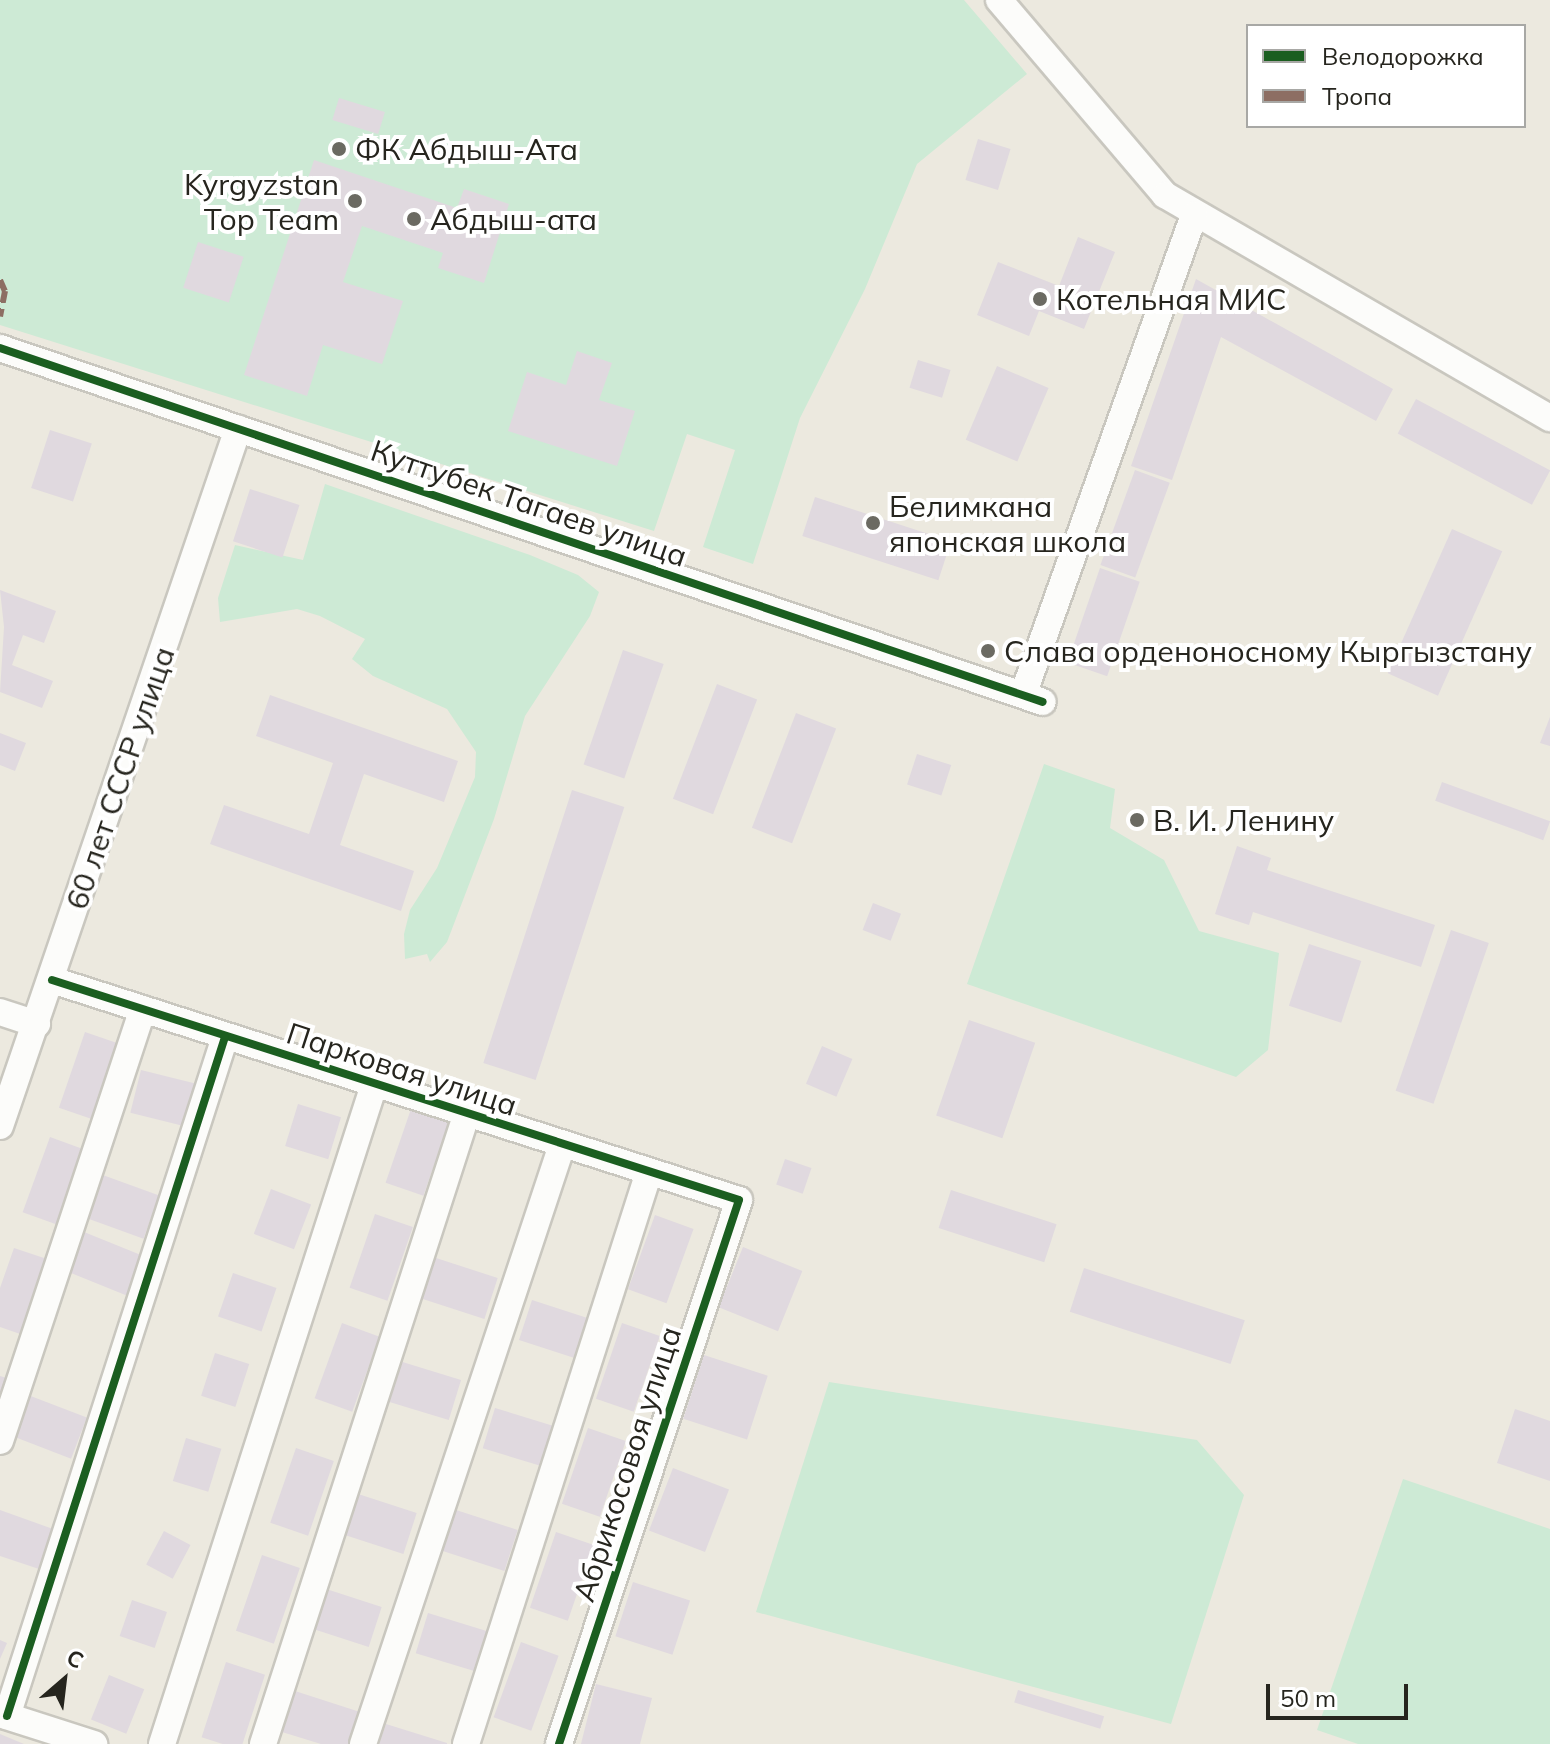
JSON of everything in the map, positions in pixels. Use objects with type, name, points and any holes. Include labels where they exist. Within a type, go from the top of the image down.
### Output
[{"type":"street","points":[[999,0],[1133,163],[1194,215],[1550,418]]},
{"type":"street","name":"Куттубек Тагаев улица","points":[[0,348],[1033,699],[1194,215]]},
{"type":"street","name":"60 лет СССР улица","points":[[0,1126],[238,429]]},
{"type":"street","name":"Парковая улица","points":[[52,980],[466,1116],[739,1200]]},
{"type":"street","points":[[0,1441],[143,1009]]},
{"type":"street","points":[[0,1012],[37,1024]]},
{"type":"street","points":[[94,1744],[3,1715],[225,1037]]},
{"type":"street","name":"Парковая улица","points":[[162,1744],[374,1085]]},
{"type":"street","points":[[263,1744],[466,1116]]},
{"type":"street","points":[[363,1744],[562,1145]]},
{"type":"street","points":[[466,1744],[649,1172]]},
{"type":"street","name":"Абрикосовоя улица","points":[[559,1744],[739,1200]]},
{"type":"green space","name":"ФК Абдыш-Ата","points":[[0,0],[964,0],[1027,74],[917,164],[865,289],[800,418],[753,564],[703,547],[735,450],[687,434],[654,531],[0,325]]},
{"type":"green space","points":[[325,484],[530,555],[578,575],[599,592],[590,616],[525,716],[494,819],[447,942],[430,962],[427,954],[405,959],[404,934],[410,910],[437,868],[475,777],[476,752],[447,709],[373,676],[352,659],[365,639],[320,616],[297,609],[220,622],[218,598],[235,545],[303,560]]},
{"type":"green space","points":[[1044,764],[1115,789],[1110,828],[1164,860],[1199,931],[1279,953],[1268,1050],[1236,1077],[967,984]]},
{"type":"green space","points":[[829,1382],[1197,1440],[1244,1495],[1171,1724],[756,1612]]},
{"type":"green space","points":[[1403,1479],[1550,1529],[1550,1744],[1358,1744],[1317,1730]]},
{"type":"building","points":[[339,98],[385,112],[378,134],[332,120]]},
{"type":"building","points":[[978,139],[1011,149],[998,190],[965,180]]},
{"type":"building","points":[[314,160],[457,208],[464,189],[509,204],[484,283],[438,268],[443,253],[362,226],[343,282],[403,301],[382,364],[323,345],[307,396],[244,375]]},
{"type":"building","name":"Котельная МИС","points":[[1078,237],[1115,252],[1084,329],[1039,311],[1029,336],[977,315],[998,262],[1059,286]]},
{"type":"building","points":[[198,242],[244,257],[229,302],[183,288]]},
{"type":"building","points":[[1196,279],[1393,389],[1376,421],[1221,337],[1172,480],[1131,466]]},
{"type":"building","points":[[577,351],[612,363],[599,400],[635,411],[617,466],[508,431],[527,372],[566,385]]},
{"type":"building","points":[[918,360],[951,370],[942,398],[910,388]]},
{"type":"building","points":[[997,366],[1049,388],[1017,462],[966,440]]},
{"type":"building","points":[[1416,399],[1550,470],[1532,505],[1398,433]]},
{"type":"building","points":[[50,430],[92,444],[73,502],[31,488]]},
{"type":"building","points":[[1135,470],[1170,483],[1135,578],[1100,565]]},
{"type":"building","points":[[250,489],[299,505],[282,557],[233,541]]},
{"type":"building","points":[[815,497],[951,541],[938,580],[802,536]]},
{"type":"building","points":[[1452,529],[1502,551],[1438,696],[1388,673]]},
{"type":"building","points":[[1100,568],[1140,582],[1107,676],[1067,663]]},
{"type":"building","points":[[0,590],[56,611],[44,643],[23,635],[12,665],[53,681],[42,708],[0,692],[4,627]]},
{"type":"building","points":[[623,650],[664,664],[624,778],[584,764]]},
{"type":"building","points":[[717,684],[757,699],[713,814],[673,799]]},
{"type":"building","points":[[270,695],[458,761],[444,802],[364,774],[340,845],[414,871],[401,911],[210,844],[224,805],[309,834],[333,763],[256,736]]},
{"type":"building","points":[[796,713],[836,728],[792,843],[752,828]]},
{"type":"building","points":[[1550,717],[1550,746],[1540,743]]},
{"type":"building","points":[[0,733],[26,743],[15,771],[0,765]]},
{"type":"building","points":[[917,754],[951,765],[941,796],[907,784]]},
{"type":"building","points":[[1442,782],[1550,821],[1543,840],[1435,801]]},
{"type":"building","points":[[572,790],[624,807],[536,1080],[483,1063]]},
{"type":"building","points":[[1237,846],[1271,858],[1267,870],[1435,925],[1421,967],[1253,912],[1249,925],[1215,914]]},
{"type":"building","points":[[873,903],[901,914],[891,941],[863,930]]},
{"type":"building","points":[[1451,930],[1489,943],[1433,1104],[1396,1091]]},
{"type":"building","points":[[1309,944],[1361,961],[1341,1023],[1289,1006]]},
{"type":"building","points":[[969,1020],[1035,1043],[1002,1138],[936,1115]]},
{"type":"building","points":[[85,1032],[123,1045],[97,1121],[59,1108]]},
{"type":"building","points":[[822,1046],[852,1059],[836,1097],[806,1084]]},
{"type":"building","points":[[141,1070],[196,1084],[186,1126],[130,1113]]},
{"type":"building","points":[[298,1104],[341,1117],[328,1159],[285,1146]]},
{"type":"building","points":[[411,1109],[449,1122],[423,1196],[386,1183]]},
{"type":"building","points":[[50,1137],[88,1151],[60,1226],[23,1212]]},
{"type":"building","points":[[785,1159],[811,1168],[803,1194],[776,1185]]},
{"type":"building","points":[[100,1174],[159,1196],[143,1239],[84,1217]]},
{"type":"building","points":[[271,1189],[311,1204],[294,1249],[254,1234]]},
{"type":"building","points":[[951,1190],[1057,1224],[1044,1262],[939,1228]]},
{"type":"building","points":[[375,1214],[413,1227],[387,1301],[350,1288]]},
{"type":"building","points":[[655,1215],[694,1229],[667,1303],[628,1289]]},
{"type":"building","points":[[84,1232],[143,1256],[127,1296],[68,1272]]},
{"type":"building","points":[[743,1247],[802,1271],[778,1331],[719,1307]]},
{"type":"building","points":[[14,1248],[53,1261],[26,1336],[0,1327],[0,1288]]},
{"type":"building","points":[[433,1257],[498,1278],[484,1319],[420,1298]]},
{"type":"building","points":[[1084,1268],[1245,1320],[1231,1364],[1070,1312]]},
{"type":"building","points":[[233,1273],[276,1288],[262,1331],[218,1316]]},
{"type":"building","points":[[532,1300],[597,1321],[584,1361],[519,1340]]},
{"type":"building","points":[[342,1323],[380,1337],[352,1412],[315,1398]]},
{"type":"building","points":[[622,1323],[660,1336],[634,1412],[596,1399]]},
{"type":"building","points":[[215,1353],[249,1364],[235,1407],[201,1396]]},
{"type":"building","points":[[704,1355],[768,1376],[747,1439],[683,1419]]},
{"type":"building","points":[[396,1360],[461,1380],[449,1420],[384,1400]]},
{"type":"building","points":[[0,1376],[13,1380],[0,1415]]},
{"type":"building","points":[[28,1395],[87,1418],[71,1459],[12,1436]]},
{"type":"building","points":[[495,1408],[560,1428],[548,1468],[483,1448]]},
{"type":"building","points":[[1515,1409],[1550,1421],[1550,1481],[1497,1463]]},
{"type":"building","points":[[588,1428],[626,1441],[600,1517],[562,1504]]},
{"type":"building","points":[[186,1438],[221,1449],[208,1492],[173,1481]]},
{"type":"building","points":[[296,1448],[334,1461],[308,1536],[270,1523]]},
{"type":"building","points":[[673,1468],[729,1490],[705,1552],[649,1531]]},
{"type":"building","points":[[352,1492],[417,1513],[403,1554],[339,1533]]},
{"type":"building","points":[[453,1509],[518,1530],[504,1571],[440,1550]]},
{"type":"building","points":[[0,1510],[53,1529],[39,1569],[0,1556]]},
{"type":"building","points":[[164,1531],[190,1545],[173,1579],[146,1565]]},
{"type":"building","points":[[556,1532],[594,1545],[568,1621],[530,1608]]},
{"type":"building","points":[[262,1555],[300,1568],[274,1644],[236,1631]]},
{"type":"building","points":[[633,1582],[690,1601],[672,1655],[615,1636]]},
{"type":"building","points":[[317,1586],[382,1607],[369,1647],[304,1626]]},
{"type":"building","points":[[132,1600],[167,1612],[155,1648],[120,1636]]},
{"type":"building","points":[[428,1613],[493,1633],[481,1673],[416,1653]]},
{"type":"building","points":[[0,1640],[7,1643],[0,1659]]},
{"type":"building","points":[[521,1642],[559,1656],[531,1731],[494,1717]]},
{"type":"building","points":[[226,1662],[265,1675],[242,1744],[223,1744],[202,1737]]},
{"type":"building","points":[[109,1675],[144,1689],[126,1734],[91,1720]]},
{"type":"building","points":[[596,1684],[652,1698],[640,1744],[581,1744]]},
{"type":"building","points":[[1018,1690],[1104,1716],[1100,1729],[1014,1702]]},
{"type":"building","points":[[295,1691],[360,1712],[350,1744],[321,1744],[282,1732]]},
{"type":"building","points":[[386,1724],[447,1743],[447,1744],[379,1744]]},
{"type":"building","points":[[0,1734],[24,1744],[0,1744]]},
{"type":"marked path","points":[[0,280],[5,291],[0,317]]},
{"type":"cycle path","points":[[0,348],[1043,702]]},
{"type":"cycle path","points":[[52,980],[739,1200],[559,1744]]},
{"type":"cycle path","points":[[7,1716],[225,1037]]},
{"type":"place","name":"ФК Абдыш-Ата","points":[[339,149]]},
{"type":"place","name":"Kyrgyzstan Top Team","points":[[355,201]]},
{"type":"place","name":"Абдыш-ата","points":[[414,219]]},
{"type":"place","name":"Котельная МИС","points":[[1040,299]]},
{"type":"place","name":"Белимкана японская школа","points":[[873,523]]},
{"type":"place","name":"Слава орденоносному Кыргызстану","points":[[988,651]]},
{"type":"place","name":"В. И. Ленину","points":[[1137,820]]}]
